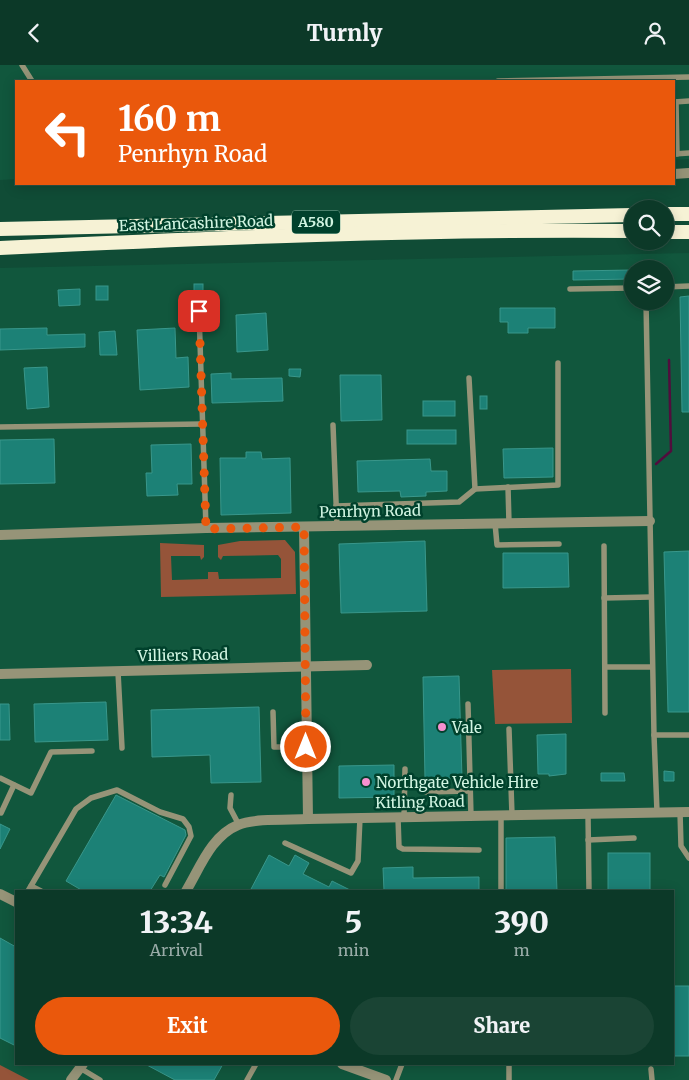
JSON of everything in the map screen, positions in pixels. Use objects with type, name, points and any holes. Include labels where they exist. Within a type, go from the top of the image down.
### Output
[{"type":"highway","points":[[674,214],[689,214]]},
{"type":"highway","name":"East Lancashire Road","points":[[0,229],[624,215]]},
{"type":"highway","name":"East Lancashire Road","points":[[0,248],[236,237],[504,231],[624,231]]},
{"type":"highway","points":[[674,232],[689,232]]},
{"type":"street","points":[[675,174],[689,173]]},
{"type":"street","name":"Penrhyn Road","points":[[0,535],[337,526],[650,521]]},
{"type":"street","points":[[304,527],[308,819]]},
{"type":"street","name":"Villiers Road","points":[[0,674],[367,665]]},
{"type":"street","name":"Kitling Road","points":[[187,890],[211,848],[224,833],[239,825],[308,819],[684,812]]},
{"type":"street","points":[[0,894],[15,902]]},
{"type":"street","points":[[344,1065],[372,1078],[386,1080]]},
{"type":"street","points":[[71,1080],[81,1066]]},
{"type":"lane","points":[[22,65],[31,80]]},
{"type":"lane","points":[[546,80],[689,77]]},
{"type":"lane","points":[[689,101],[675,102],[675,154],[689,153]]},
{"type":"lane","points":[[674,287],[689,286]]},
{"type":"lane","points":[[570,289],[624,288]]},
{"type":"lane","points":[[646,310],[652,667],[657,812]]},
{"type":"lane","points":[[199,311],[206,529]]},
{"type":"lane","points":[[336,506],[459,502],[475,489],[558,485],[558,363]]},
{"type":"lane","points":[[469,378],[475,489]]},
{"type":"lane","points":[[0,427],[202,424]]},
{"type":"lane","points":[[333,425],[337,526]]},
{"type":"lane","points":[[508,487],[510,523]]},
{"type":"lane","points":[[495,523],[496,545],[558,545]]},
{"type":"lane","points":[[604,546],[605,713]]},
{"type":"lane","points":[[604,598],[651,597]]},
{"type":"lane","points":[[605,667],[652,667]]},
{"type":"lane","points":[[118,671],[122,748]]},
{"type":"lane","points":[[468,704],[471,816]]},
{"type":"lane","points":[[273,712],[274,747],[306,747]]},
{"type":"lane","points":[[509,729],[512,815]]},
{"type":"lane","points":[[654,735],[689,735]]},
{"type":"lane","points":[[0,778],[31,793],[51,752],[92,751]]},
{"type":"lane","points":[[405,769],[399,847],[404,849],[479,850]]},
{"type":"lane","points":[[2,813],[14,785]]},
{"type":"lane","points":[[30,889],[76,809],[91,799],[117,790],[160,812],[183,819],[189,827],[191,836],[165,885]]},
{"type":"lane","points":[[426,792],[469,791]]},
{"type":"lane","points":[[231,795],[230,808],[239,825]]},
{"type":"lane","points":[[684,812],[681,846],[689,858]]},
{"type":"lane","points":[[588,814],[589,890]]},
{"type":"lane","points":[[500,816],[501,890]]},
{"type":"lane","points":[[285,843],[351,873],[358,861],[360,818]]},
{"type":"lane","points":[[588,839],[634,838]]},
{"type":"lane","points":[[247,1080],[255,1065]]},
{"type":"lane","points":[[396,1080],[402,1065]]},
{"type":"lane","points":[[509,1065],[509,1080]]},
{"type":"lane","points":[[81,1066],[100,1080]]},
{"type":"lane","points":[[651,1069],[652,1080]]},
{"type":"shaded area","points":[[0,65],[689,65],[689,159],[675,160],[675,80],[15,80],[15,179],[0,180]]},
{"type":"shaded area","points":[[689,253],[689,1080],[0,1080],[0,268]]},
{"type":"shaded area","points":[[285,540],[295,552],[296,594],[161,597],[160,543],[204,545],[204,557],[201,560],[200,556],[171,556],[172,580],[208,579],[208,572],[218,572],[219,579],[281,578],[281,559],[278,555],[223,556],[221,560],[218,557],[218,545],[240,541]]},
{"type":"shaded area","points":[[571,669],[572,723],[495,724],[492,670]]},
{"type":"shaded area","points":[[0,1065],[29,1080],[0,1080]]},
{"type":"building","points":[[624,270],[624,279],[573,280],[573,271]]},
{"type":"building","points":[[194,284],[203,284],[203,294],[194,294]]},
{"type":"building","points":[[96,286],[108,286],[108,300],[96,300]]},
{"type":"building","points":[[80,289],[80,305],[59,306],[58,290]]},
{"type":"building","points":[[689,296],[689,412],[682,412],[680,297]]},
{"type":"building","points":[[500,308],[555,308],[555,328],[528,328],[528,333],[508,333],[508,322],[500,322]]},
{"type":"building","points":[[266,313],[268,350],[237,352],[236,315]]},
{"type":"building","points":[[47,328],[47,335],[85,334],[85,347],[0,350],[0,329]]},
{"type":"building","points":[[175,328],[176,358],[188,357],[189,387],[140,390],[137,330]]},
{"type":"building","points":[[115,331],[117,355],[100,355],[99,332]]},
{"type":"building","points":[[47,367],[49,407],[27,409],[24,368]]},
{"type":"building","points":[[289,369],[301,369],[300,377],[289,376]]},
{"type":"building","points":[[231,373],[231,379],[282,378],[283,401],[212,403],[211,374]]},
{"type":"building","points":[[340,375],[381,375],[382,420],[341,421]]},
{"type":"building","points":[[480,396],[487,396],[487,409],[480,409]]},
{"type":"building","points":[[423,401],[455,401],[455,416],[423,416]]},
{"type":"building","points":[[407,430],[456,430],[456,444],[407,444]]},
{"type":"building","points":[[54,439],[55,483],[0,484],[0,440]]},
{"type":"building","points":[[191,444],[192,484],[177,484],[178,495],[147,496],[146,473],[152,473],[151,445]]},
{"type":"building","points":[[553,448],[553,477],[504,478],[503,449]]},
{"type":"building","points":[[246,452],[261,452],[262,459],[290,458],[291,513],[221,515],[220,458],[246,458]]},
{"type":"building","points":[[430,459],[431,471],[447,471],[447,491],[426,492],[426,496],[401,497],[400,491],[358,492],[357,461]]},
{"type":"building","points":[[425,541],[427,611],[341,613],[339,544]]},
{"type":"building","points":[[689,551],[689,712],[668,712],[664,552]]},
{"type":"building","points":[[503,553],[568,553],[569,587],[503,588]]},
{"type":"building","name":"Vale","points":[[459,676],[462,778],[425,779],[423,677]]},
{"type":"building","points":[[106,702],[108,740],[35,742],[34,704]]},
{"type":"building","points":[[0,704],[9,704],[10,740],[0,740]]},
{"type":"building","points":[[259,707],[261,782],[211,783],[210,755],[152,757],[151,710]]},
{"type":"building","points":[[566,734],[566,774],[549,776],[549,774],[538,774],[537,735]]},
{"type":"building","name":"Northgate Vehicle Hire","points":[[394,765],[394,797],[339,798],[339,766]]},
{"type":"building","points":[[664,771],[674,772],[674,781],[664,781]]},
{"type":"building","points":[[601,773],[624,773],[625,781],[601,781]]},
{"type":"building","points":[[116,795],[185,830],[186,835],[164,877],[160,875],[151,890],[81,890],[66,881]]},
{"type":"building","points":[[0,824],[10,829],[0,849]]},
{"type":"building","points":[[555,837],[557,890],[506,890],[506,838]]},
{"type":"building","points":[[608,853],[650,853],[650,890],[608,890]]},
{"type":"building","points":[[269,855],[289,866],[295,855],[309,863],[303,874],[329,887],[332,881],[350,890],[251,890]]},
{"type":"building","points":[[413,867],[413,878],[479,877],[479,890],[384,890],[383,868]]},
{"type":"building","points":[[0,938],[15,946],[15,1046],[0,1038]]},
{"type":"building","points":[[674,986],[689,986],[689,1056],[674,1056]]},
{"type":"building","points":[[147,1065],[222,1065],[214,1080],[175,1080]]},
{"type":"waterway","points":[[656,464],[671,451],[669,360]]},
{"type":"place","name":"Vale","points":[[442,727]]},
{"type":"place","name":"Northgate Vehicle Hire","points":[[366,782]]},
{"type":"route","points":[[199,311],[206,529],[304,527],[306,747]]}]
